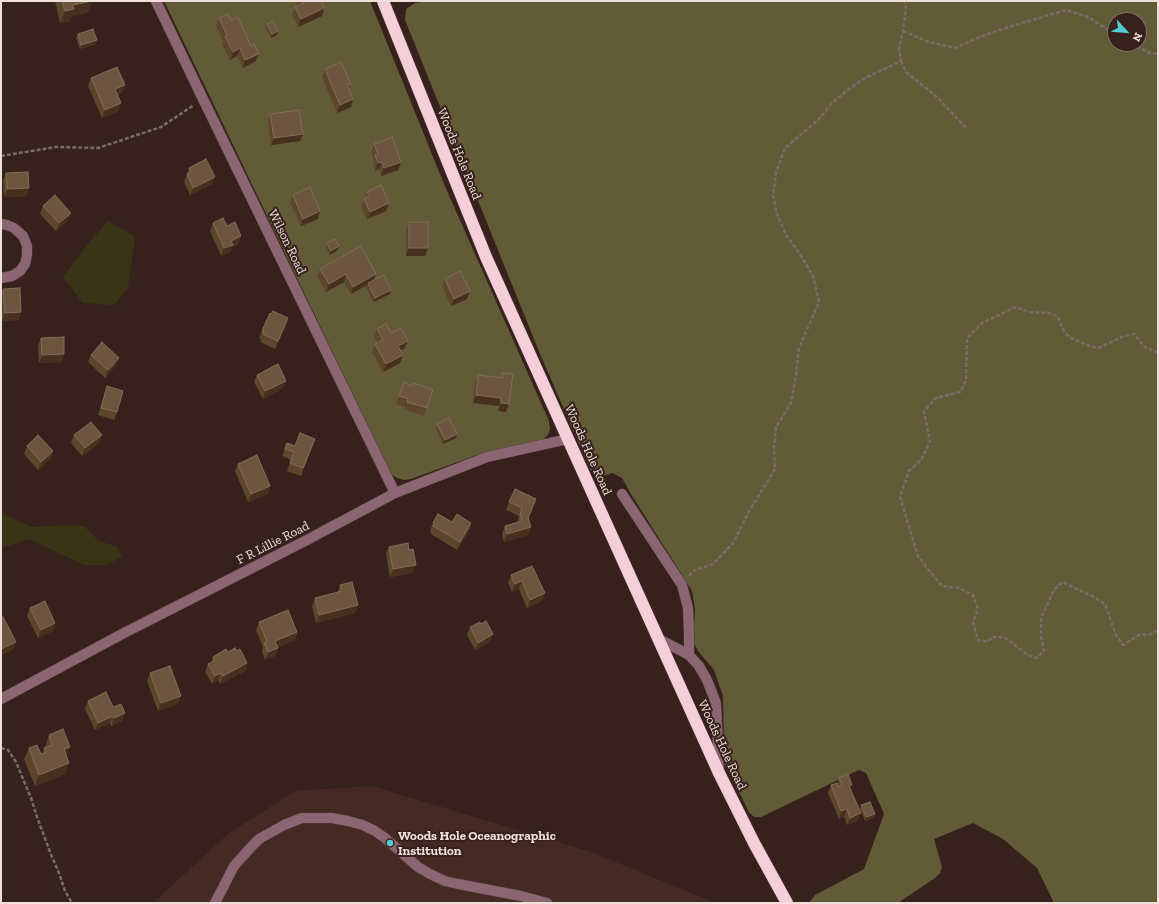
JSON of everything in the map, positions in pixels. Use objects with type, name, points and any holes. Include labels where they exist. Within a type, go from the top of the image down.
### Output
[{"type":"highway","name":"Woods Hole Road","points":[[383,1],[484,250],[568,439],[719,773],[754,843],[787,903]]},
{"type":"street","name":"Wilson Road","points":[[156,1],[395,493]]},
{"type":"street","points":[[1,224],[14,228],[23,236],[27,246],[25,264],[20,271],[12,276],[1,278]]},
{"type":"street","name":"F R Lillie Road","points":[[1,699],[124,633],[305,541],[395,493],[486,457],[568,439]]},
{"type":"street","points":[[622,494],[682,584],[688,608],[689,655]]},
{"type":"street","points":[[658,638],[689,655],[699,666],[707,680],[716,703],[719,773]]},
{"type":"street","points":[[215,903],[234,866],[259,839],[284,825],[302,818],[332,818],[363,825],[375,831],[418,867],[445,881],[521,896],[547,903]]},
{"type":"path","points":[[904,1],[906,8],[904,31],[899,49],[901,61],[906,72],[937,97],[966,128]]},
{"type":"path","points":[[904,31],[929,42],[955,48],[982,36],[1066,10],[1088,16],[1107,29]]},
{"type":"path","points":[[1147,52],[1152,54],[1158,53]]},
{"type":"path","points":[[682,584],[693,571],[713,564],[734,542],[748,514],[775,469],[774,447],[776,427],[791,403],[799,348],[819,302],[813,276],[800,254],[786,235],[777,214],[772,196],[776,173],[785,148],[819,119],[832,103],[849,89],[865,78],[901,61]]},
{"type":"path","points":[[1,156],[56,147],[98,148],[161,127],[203,99]]},
{"type":"path","points":[[1158,353],[1145,347],[1134,334],[1122,337],[1098,348],[1069,337],[1062,328],[1058,317],[1050,313],[1029,312],[1016,307],[982,323],[967,338],[966,381],[960,392],[936,398],[924,411],[930,442],[921,460],[909,471],[900,497],[918,556],[942,586],[959,588],[973,596],[978,610],[973,622],[978,640],[988,642],[992,637],[1004,637],[1028,655],[1037,658],[1044,651],[1041,618],[1054,590],[1062,582],[1094,597],[1105,604],[1116,635],[1123,645],[1139,635],[1151,634],[1158,630]]},
{"type":"path","points":[[1,748],[8,750],[18,768],[65,891],[72,903]]},
{"type":"shaded area","points":[[164,1],[370,1],[444,184],[549,421],[550,428],[546,437],[541,440],[477,455],[411,479],[404,480],[391,474]]},
{"type":"shaded area","points":[[430,1],[1158,1],[1158,903],[1054,903],[1037,868],[1003,839],[973,823],[934,839],[942,867],[940,873],[898,903],[809,903],[815,895],[864,869],[884,814],[866,773],[859,770],[761,817],[754,817],[749,812],[725,764],[723,696],[714,670],[698,651],[693,642],[695,610],[692,591],[622,478],[613,473],[602,476],[596,474],[590,469],[540,354],[405,20],[406,9],[415,3]]},
{"type":"shaded area","points":[[108,221],[135,237],[128,288],[114,305],[83,303],[63,277],[82,251]]},
{"type":"shaded area","points":[[1,509],[6,515],[32,527],[65,525],[84,526],[99,541],[118,547],[122,556],[107,565],[84,565],[29,539],[1,548]]},
{"type":"shaded area","name":"Woods Hole Oceanographic Institution","points":[[372,786],[591,852],[716,903],[153,903],[228,834],[295,791]]},
{"type":"building","points":[[62,1],[91,1],[73,5],[74,9],[65,11]]},
{"type":"building","points":[[302,1],[321,1],[324,8],[301,19],[295,7],[303,3]]},
{"type":"building","points":[[228,14],[231,20],[238,17],[251,46],[254,44],[259,54],[245,60],[240,48],[233,52],[225,36],[227,35],[219,18]]},
{"type":"building","points":[[273,21],[278,31],[272,34],[267,24]]},
{"type":"building","points":[[93,29],[97,40],[81,45],[78,34]]},
{"type":"building","points":[[341,62],[351,84],[347,85],[353,99],[340,105],[325,69]]},
{"type":"building","points":[[117,67],[125,85],[115,89],[121,103],[105,110],[91,78]]},
{"type":"building","points":[[299,110],[303,134],[274,138],[270,114]]},
{"type":"building","points":[[392,137],[401,162],[384,168],[382,162],[378,163],[375,155],[378,154],[374,144]]},
{"type":"building","points":[[206,159],[215,177],[193,188],[187,174],[191,172],[189,168]]},
{"type":"building","points":[[28,172],[29,188],[7,189],[6,173]]},
{"type":"building","points":[[381,185],[389,203],[370,212],[364,199],[369,195],[367,192]]},
{"type":"building","points":[[310,187],[320,211],[303,219],[293,195]]},
{"type":"building","points":[[55,195],[71,213],[59,223],[43,206]]},
{"type":"building","points":[[223,218],[227,226],[235,222],[241,236],[231,241],[233,245],[224,248],[213,223]]},
{"type":"building","points":[[409,222],[428,222],[428,248],[409,248]]},
{"type":"building","points":[[335,239],[339,246],[331,251],[327,243]]},
{"type":"building","points":[[361,246],[376,274],[353,287],[346,274],[329,284],[320,269]]},
{"type":"building","points":[[460,271],[470,291],[454,299],[445,279]]},
{"type":"building","points":[[384,275],[391,290],[375,298],[368,283]]},
{"type":"building","points":[[20,288],[21,312],[5,313],[3,289]]},
{"type":"building","points":[[273,311],[288,318],[278,341],[263,334],[264,332],[262,331],[270,313],[271,314]]},
{"type":"building","points":[[386,324],[391,333],[401,328],[408,341],[398,346],[403,355],[386,364],[375,344],[383,340],[377,329]]},
{"type":"building","points":[[64,337],[64,354],[42,355],[41,338]]},
{"type":"building","points":[[102,342],[119,358],[108,370],[91,355]]},
{"type":"building","points":[[278,364],[286,381],[265,391],[257,375]]},
{"type":"building","points":[[502,373],[513,374],[509,404],[501,403],[501,398],[476,395],[478,375],[502,378]]},
{"type":"building","points":[[404,382],[412,386],[413,383],[433,390],[427,408],[407,402],[408,399],[399,396]]},
{"type":"building","points":[[107,386],[123,391],[117,412],[101,408]]},
{"type":"building","points":[[449,418],[457,434],[445,440],[437,424]]},
{"type":"building","points":[[91,422],[102,435],[85,448],[74,435]]},
{"type":"building","points":[[300,433],[315,439],[303,468],[290,463],[294,452],[285,449],[287,443],[295,446]]},
{"type":"building","points":[[38,435],[53,451],[41,462],[27,446]]},
{"type":"building","points":[[257,455],[270,486],[251,494],[238,464]]},
{"type":"building","points":[[515,489],[536,499],[528,518],[531,527],[507,534],[505,526],[522,521],[520,515],[522,508],[509,502]]},
{"type":"building","points":[[438,514],[452,522],[457,514],[471,523],[460,542],[433,526]]},
{"type":"building","points":[[408,543],[409,550],[413,549],[416,565],[393,569],[389,547]]},
{"type":"building","points":[[532,566],[545,593],[530,600],[522,581],[515,584],[511,575]]},
{"type":"building","points":[[352,582],[358,605],[319,615],[315,598],[342,591],[340,585]]},
{"type":"building","points":[[45,601],[55,623],[41,630],[30,608]]},
{"type":"building","points":[[288,610],[297,632],[275,641],[278,648],[268,652],[264,643],[267,642],[259,622]]},
{"type":"building","points":[[3,617],[16,642],[1,649],[1,618]]},
{"type":"building","points":[[486,621],[493,634],[478,643],[470,627]]},
{"type":"building","points":[[235,648],[236,651],[240,649],[247,663],[223,676],[221,673],[215,676],[208,664],[215,660],[213,657],[226,649],[228,652]]},
{"type":"building","points":[[170,666],[181,696],[161,703],[150,673]]},
{"type":"building","points":[[106,692],[113,707],[121,704],[125,713],[114,718],[113,716],[98,723],[88,701]]},
{"type":"building","points":[[63,729],[70,747],[64,749],[69,763],[39,775],[29,748],[37,745],[41,754],[46,752],[44,748],[52,745],[49,735]]},
{"type":"building","points":[[848,774],[852,785],[849,786],[861,813],[850,818],[847,809],[841,811],[831,785],[837,783],[838,787],[842,785],[839,778]]},
{"type":"building","points":[[870,802],[875,814],[866,817],[861,805]]},
{"type":"place","name":"Woods Hole Oceanographic Institution","points":[[390,843]]}]
